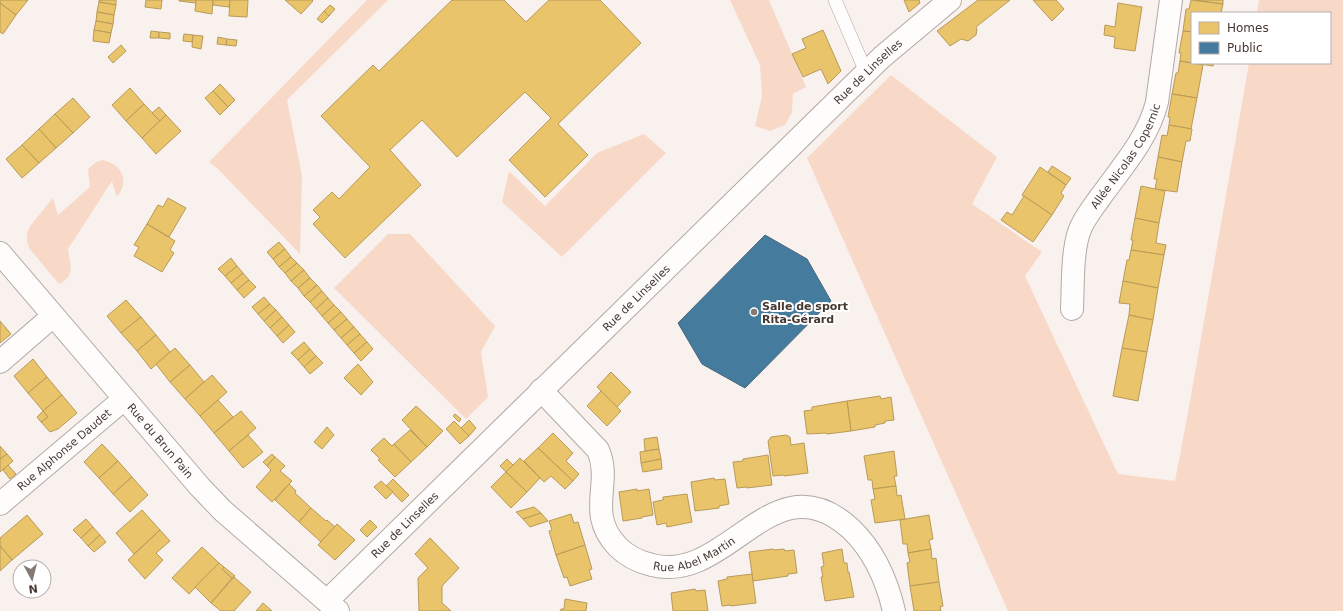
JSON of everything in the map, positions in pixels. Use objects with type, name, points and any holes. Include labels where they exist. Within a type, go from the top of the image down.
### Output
[{"type":"street","name":"Rue de Linselles","points":[[332,606],[541,390],[816,123],[866,72],[905,36],[950,0]]},
{"type":"street","name":"Allée Nicolas Copernic","points":[[1072,309],[1076,248],[1079,233],[1091,211],[1144,137],[1154,114],[1171,0]]},
{"type":"street","name":"Rue du Brun Pain","points":[[0,253],[186,473],[211,499],[332,606]]},
{"type":"street","points":[[0,362],[53,316]]},
{"type":"street","name":"Rue Abel Martin","points":[[541,390],[598,450],[602,459],[603,468],[600,500],[604,526],[610,537],[628,556],[642,562],[658,566],[673,567],[686,565],[709,555],[776,512],[795,507],[808,508],[822,511],[835,517],[846,525],[868,549],[886,581],[894,611]]},
{"type":"street","name":"Rue Alphonse Daudet","points":[[2,499],[124,399]]},
{"type":"lane","points":[[835,0],[866,72]]},
{"type":"shaded area","points":[[367,0],[388,0],[287,100],[302,176],[300,254],[218,169],[209,162]]},
{"type":"shaded area","points":[[730,0],[769,0],[806,87],[793,94],[792,112],[785,125],[770,131],[755,126],[762,96],[760,65]]},
{"type":"shaded area","points":[[1259,0],[1343,0],[1343,611],[1008,611],[807,158],[891,75],[997,157],[972,204],[1042,252],[1025,276],[1118,474],[1175,481],[1249,64],[1331,64],[1331,12],[1257,12]]},
{"type":"shaded area","points":[[644,134],[666,153],[562,257],[502,202],[509,171],[545,206],[597,153]]},
{"type":"shaded area","points":[[103,160],[115,165],[121,171],[123,179],[122,187],[118,196],[116,195],[112,181],[68,249],[71,265],[70,274],[59,284],[29,248],[27,233],[30,226],[53,198],[58,215],[90,187],[88,169],[96,162]]},
{"type":"shaded area","points":[[388,234],[410,234],[495,326],[481,352],[488,397],[466,419],[334,288]]},
{"type":"building: Homes","points":[[0,0],[28,0],[16,15],[0,3]]},
{"type":"building: Homes","points":[[99,0],[116,0],[116,5],[99,2]]},
{"type":"building: Homes","points":[[146,0],[162,0],[161,9],[145,7]]},
{"type":"building: Homes","points":[[196,0],[196,3],[179,1]]},
{"type":"building: Homes","points":[[196,0],[213,0],[212,14],[195,11]]},
{"type":"building: Homes","points":[[213,0],[230,0],[229,7],[213,5]]},
{"type":"building: Homes","points":[[230,0],[248,0],[247,17],[229,16]]},
{"type":"building: Homes","points":[[285,0],[312,0],[313,1],[301,14]]},
{"type":"building: Homes","points":[[452,0],[504,0],[526,22],[549,0],[600,0],[641,43],[558,124],[588,155],[545,197],[509,160],[551,118],[525,92],[457,157],[422,120],[390,150],[421,185],[345,258],[313,224],[320,217],[313,210],[332,192],[339,199],[370,167],[321,116],[373,65],[379,71]]},
{"type":"building: Homes","points":[[904,0],[919,0],[920,3],[909,12]]},
{"type":"building: Homes","points":[[978,0],[1010,0],[976,27],[976,35],[968,41],[961,39],[950,46],[937,31]]},
{"type":"building: Homes","points":[[1033,0],[1056,0],[1064,9],[1052,21]]},
{"type":"building: Homes","points":[[1191,0],[1223,4],[1221,12],[1191,12],[1191,32],[1183,31],[1186,9],[1189,9]]},
{"type":"building: Homes","points":[[1194,0],[1223,0],[1223,4]]},
{"type":"building: Homes","points":[[99,2],[116,5],[114,15],[97,12]]},
{"type":"building: Homes","points":[[0,3],[16,15],[3,34],[0,32]]},
{"type":"building: Homes","points":[[1118,3],[1142,7],[1135,51],[1114,48],[1115,37],[1104,35],[1105,25],[1115,27]]},
{"type":"building: Homes","points":[[330,5],[335,9],[329,16],[324,11]]},
{"type":"building: Homes","points":[[324,11],[329,16],[322,23],[317,19]]},
{"type":"building: Homes","points":[[97,12],[114,15],[113,24],[96,21]]},
{"type":"building: Homes","points":[[96,21],[113,24],[111,33],[94,30]]},
{"type":"building: Homes","points":[[94,30],[111,33],[109,43],[93,41]]},
{"type":"building: Homes","points":[[823,30],[841,71],[828,84],[821,69],[803,77],[792,54],[806,48],[802,39]]},
{"type":"building: Homes","points":[[151,31],[159,32],[159,38],[150,38]]},
{"type":"building: Homes","points":[[1183,31],[1191,32],[1191,63],[1180,61],[1181,53],[1179,53]]},
{"type":"building: Homes","points":[[159,32],[170,33],[170,39],[159,38]]},
{"type":"building: Homes","points":[[184,34],[193,35],[192,42],[183,41]]},
{"type":"building: Homes","points":[[193,35],[203,36],[201,49],[192,47]]},
{"type":"building: Homes","points":[[218,37],[227,39],[226,45],[217,44]]},
{"type":"building: Homes","points":[[227,39],[237,40],[236,46],[226,45]]},
{"type":"building: Homes","points":[[121,45],[126,51],[113,63],[108,57]]},
{"type":"building: Homes","points":[[1180,61],[1203,65],[1197,98],[1172,94],[1176,73],[1178,73]]},
{"type":"building: Homes","points":[[1200,64],[1214,64],[1213,66]]},
{"type":"building: Homes","points":[[220,84],[235,100],[228,107],[213,91]]},
{"type":"building: Homes","points":[[130,88],[144,104],[126,121],[112,105]]},
{"type":"building: Homes","points":[[213,91],[228,107],[220,115],[205,98]]},
{"type":"building: Homes","points":[[1172,94],[1197,98],[1191,129],[1169,125],[1170,117],[1168,117]]},
{"type":"building: Homes","points":[[73,98],[90,117],[73,133],[55,114]]},
{"type":"building: Homes","points":[[144,104],[160,121],[142,138],[126,121]]},
{"type":"building: Homes","points":[[159,107],[166,115],[160,121],[152,113]]},
{"type":"building: Homes","points":[[55,114],[73,133],[56,148],[39,129]]},
{"type":"building: Homes","points":[[166,115],[181,131],[156,154],[142,138]]},
{"type":"building: Homes","points":[[1169,125],[1192,129],[1190,141],[1186,141],[1182,162],[1158,157],[1162,135],[1167,136]]},
{"type":"building: Homes","points":[[39,129],[56,148],[39,163],[22,145]]},
{"type":"building: Homes","points":[[22,145],[39,163],[22,178],[6,159]]},
{"type":"building: Homes","points":[[1158,157],[1182,162],[1177,192],[1155,189],[1157,179],[1154,179]]},
{"type":"building: Homes","points":[[1052,166],[1071,178],[1066,185],[1048,172]]},
{"type":"building: Homes","points":[[1040,167],[1066,185],[1061,193],[1064,196],[1052,215],[1022,195]]},
{"type":"building: Homes","points":[[1141,186],[1165,191],[1159,223],[1135,218]]},
{"type":"building: Homes","points":[[1024,196],[1052,215],[1033,242],[1001,220],[1007,212],[1012,215]]},
{"type":"building: Homes","points":[[168,198],[186,208],[169,237],[147,224],[158,205],[163,207]]},
{"type":"building: Homes","points":[[1135,218],[1159,223],[1156,243],[1166,245],[1164,255],[1131,250],[1133,240],[1131,240]]},
{"type":"building: Homes","points":[[147,224],[175,241],[170,250],[174,253],[162,272],[134,256],[139,247],[134,245]]},
{"type":"building: Homes","points":[[279,242],[285,249],[273,259],[267,252]]},
{"type":"building: Homes","points":[[285,249],[291,257],[279,267],[273,259]]},
{"type":"building: Homes","points":[[1131,250],[1164,255],[1158,288],[1123,281],[1127,260],[1129,260]]},
{"type":"building: Homes","points":[[291,257],[297,263],[285,273],[279,267]]},
{"type":"building: Homes","points":[[231,258],[237,266],[225,276],[218,269]]},
{"type":"building: Homes","points":[[297,263],[304,270],[291,281],[285,273]]},
{"type":"building: Homes","points":[[237,266],[243,273],[231,283],[225,276]]},
{"type":"building: Homes","points":[[304,270],[310,278],[298,288],[291,281]]},
{"type":"building: Homes","points":[[243,273],[249,280],[237,290],[231,283]]},
{"type":"building: Homes","points":[[310,278],[317,285],[304,296],[298,288]]},
{"type":"building: Homes","points":[[249,280],[256,287],[244,298],[237,290]]},
{"type":"building: Homes","points":[[1123,281],[1158,288],[1153,320],[1129,315],[1130,304],[1119,303]]},
{"type":"building: Homes","points":[[317,285],[322,291],[310,302],[304,296]]},
{"type":"building: Homes","points":[[322,291],[328,298],[316,309],[310,302]]},
{"type":"building: Homes","points":[[264,297],[270,304],[258,314],[252,307]]},
{"type":"building: Homes","points":[[328,298],[334,305],[322,316],[316,309]]},
{"type":"building: Homes","points":[[126,300],[141,317],[121,333],[107,316]]},
{"type":"building: Homes","points":[[270,304],[276,310],[264,321],[258,314]]},
{"type":"building: Homes","points":[[334,305],[341,312],[328,323],[322,316]]},
{"type":"building: Homes","points":[[276,310],[282,317],[270,328],[264,321]]},
{"type":"building: Homes","points":[[341,312],[347,319],[334,330],[328,323]]},
{"type":"building: Homes","points":[[1129,315],[1153,320],[1147,352],[1122,348]]},
{"type":"building: Homes","points":[[141,317],[156,335],[137,351],[121,333]]},
{"type":"building: Homes","points":[[282,317],[289,325],[277,336],[270,328]]},
{"type":"building: Homes","points":[[347,319],[354,327],[341,338],[334,330]]},
{"type":"building: Homes","points":[[0,321],[11,334],[0,343]]},
{"type":"building: Homes","points":[[289,325],[295,332],[283,343],[277,336]]},
{"type":"building: Homes","points":[[354,327],[360,334],[347,345],[341,338]]},
{"type":"building: Homes","points":[[360,334],[367,342],[354,353],[347,345]]},
{"type":"building: Homes","points":[[156,335],[170,352],[151,369],[137,351]]},
{"type":"building: Homes","points":[[304,342],[310,349],[298,360],[291,353]]},
{"type":"building: Homes","points":[[367,342],[373,349],[361,361],[354,353]]},
{"type":"building: Homes","points":[[175,348],[190,365],[170,382],[156,364]]},
{"type":"building: Homes","points":[[1122,348],[1147,352],[1138,401],[1113,396]]},
{"type":"building: Homes","points":[[310,349],[316,356],[304,367],[298,360]]},
{"type":"building: Homes","points":[[316,356],[323,363],[310,374],[304,367]]},
{"type":"building: Homes","points":[[33,359],[47,377],[28,393],[14,376]]},
{"type":"building: Homes","points":[[358,364],[373,382],[361,395],[344,378]]},
{"type":"building: Homes","points":[[190,365],[204,382],[185,399],[170,382]]},
{"type":"building: Homes","points":[[611,372],[631,392],[617,407],[597,387]]},
{"type":"building: Homes","points":[[212,375],[227,392],[200,416],[185,399]]},
{"type":"building: Homes","points":[[47,377],[62,395],[43,411],[28,393]]},
{"type":"building: Homes","points":[[601,391],[621,411],[607,426],[587,406]]},
{"type":"building: Homes","points":[[62,395],[77,413],[58,429],[50,432],[41,422],[48,417],[43,411]]},
{"type":"building: Homes","points":[[880,396],[881,399],[891,397],[894,420],[885,421],[885,423],[875,425],[875,427],[851,431],[847,401]]},
{"type":"building: Homes","points":[[218,400],[233,417],[214,433],[200,416]]},
{"type":"building: Homes","points":[[847,401],[851,431],[827,434],[807,434],[804,411],[812,410],[812,407]]},
{"type":"building: Homes","points":[[416,406],[443,431],[427,447],[402,420]]},
{"type":"building: Homes","points":[[43,411],[48,417],[41,422],[37,417]]},
{"type":"building: Homes","points":[[241,411],[256,428],[229,451],[214,433]]},
{"type":"building: Homes","points":[[455,414],[461,419],[459,422],[453,416]]},
{"type":"building: Homes","points":[[469,420],[476,428],[469,436],[461,428]]},
{"type":"building: Homes","points":[[454,421],[469,436],[460,444],[446,429]]},
{"type":"building: Homes","points":[[327,427],[334,435],[322,449],[314,442]]},
{"type":"building: Homes","points":[[410,430],[427,447],[411,462],[394,444]]},
{"type":"building: Homes","points":[[553,433],[573,453],[566,461],[579,474],[573,481],[538,448]]},
{"type":"building: Homes","points":[[248,435],[263,452],[243,468],[229,451]]},
{"type":"building: Homes","points":[[786,435],[790,437],[791,445],[804,443],[808,473],[773,476],[768,441],[771,437]]},
{"type":"building: Homes","points":[[657,437],[659,449],[645,451],[644,439]]},
{"type":"building: Homes","points":[[384,438],[392,446],[394,444],[411,462],[395,477],[378,460],[380,459],[371,450]]},
{"type":"building: Homes","points":[[102,444],[118,461],[99,478],[84,462]]},
{"type":"building: Homes","points":[[0,446],[7,454],[0,459]]},
{"type":"building: Homes","points":[[538,448],[573,481],[565,489],[551,476],[544,482],[524,461]]},
{"type":"building: Homes","points":[[659,449],[661,459],[641,463],[640,452]]},
{"type":"building: Homes","points":[[894,451],[897,476],[894,476],[896,486],[873,489],[872,480],[868,480],[864,456]]},
{"type":"building: Homes","points":[[7,454],[13,461],[0,472],[0,459]]},
{"type":"building: Homes","points":[[272,454],[275,457],[267,466],[263,462]]},
{"type":"building: Homes","points":[[768,455],[772,485],[737,488],[733,462]]},
{"type":"building: Homes","points":[[275,457],[285,466],[280,471],[292,481],[272,502],[256,487],[271,470],[267,466]]},
{"type":"building: Homes","points":[[520,458],[540,478],[527,492],[506,472]]},
{"type":"building: Homes","points":[[507,459],[513,465],[506,472],[500,466]]},
{"type":"building: Homes","points":[[661,459],[662,469],[643,472],[641,463]]},
{"type":"building: Homes","points":[[118,461],[132,477],[113,494],[99,478]]},
{"type":"building: Homes","points":[[8,465],[16,474],[10,479],[3,470]]},
{"type":"building: Homes","points":[[506,472],[527,492],[511,508],[491,487]]},
{"type":"building: Homes","points":[[132,477],[148,495],[130,512],[113,494]]},
{"type":"building: Homes","points":[[714,478],[715,480],[725,479],[729,504],[719,506],[719,508],[695,511],[691,482]]},
{"type":"building: Homes","points":[[393,479],[409,495],[402,502],[386,486]]},
{"type":"building: Homes","points":[[381,481],[393,492],[386,499],[374,487]]},
{"type":"building: Homes","points":[[289,484],[296,491],[295,493],[311,508],[299,522],[275,500]]},
{"type":"building: Homes","points":[[896,486],[897,496],[901,495],[905,519],[875,523],[871,500],[875,499],[873,489]]},
{"type":"building: Homes","points":[[637,489],[637,491],[649,489],[653,515],[623,521],[619,492]]},
{"type":"building: Homes","points":[[687,494],[692,522],[667,527],[666,523],[657,525],[653,502],[663,500],[663,497]]},
{"type":"building: Homes","points":[[534,507],[541,513],[523,519],[516,512]]},
{"type":"building: Homes","points":[[311,508],[335,527],[321,542],[299,522]]},
{"type":"building: Homes","points":[[142,510],[160,530],[134,554],[116,533]]},
{"type":"building: Homes","points":[[541,513],[548,521],[530,527],[523,519]]},
{"type":"building: Homes","points":[[571,514],[574,523],[578,522],[585,545],[556,555],[549,531],[552,530],[549,521]]},
{"type":"building: Homes","points":[[27,515],[43,534],[12,560],[0,546],[0,538]]},
{"type":"building: Homes","points":[[929,515],[933,539],[929,540],[931,549],[908,553],[907,544],[903,544],[900,520]]},
{"type":"building: Homes","points":[[86,519],[93,527],[81,538],[73,530]]},
{"type":"building: Homes","points":[[370,520],[377,527],[367,537],[360,530]]},
{"type":"building: Homes","points":[[337,524],[355,540],[335,560],[318,545]]},
{"type":"building: Homes","points":[[93,527],[100,535],[88,546],[81,538]]},
{"type":"building: Homes","points":[[160,530],[170,541],[156,553],[163,560],[145,579],[128,560]]},
{"type":"building: Homes","points":[[100,535],[106,542],[94,552],[88,546]]},
{"type":"building: Homes","points":[[430,538],[459,568],[442,586],[442,603],[451,611],[419,611],[418,578],[428,568],[415,554]]},
{"type":"building: Homes","points":[[585,545],[592,569],[589,570],[592,579],[570,586],[567,577],[564,578],[556,555]]},
{"type":"building: Homes","points":[[0,546],[12,560],[0,571]]},
{"type":"building: Homes","points":[[202,547],[219,563],[189,594],[172,578]]},
{"type":"building: Homes","points":[[784,549],[785,551],[794,550],[797,573],[788,574],[788,576],[753,581],[749,552]]},
{"type":"building: Homes","points":[[842,549],[844,563],[847,563],[854,597],[825,601],[821,577],[823,577],[821,567],[824,566],[822,553]]},
{"type":"building: Homes","points":[[931,549],[932,559],[936,558],[939,582],[910,586],[907,563],[910,562],[908,553]]},
{"type":"building: Homes","points":[[219,563],[224,567],[222,569],[232,578],[211,603],[195,587]]},
{"type":"building: Homes","points":[[224,567],[235,576],[232,578],[222,569]]},
{"type":"building: Homes","points":[[752,574],[756,603],[722,606],[718,581],[727,579],[727,577]]},
{"type":"building: Homes","points":[[234,577],[251,592],[234,611],[221,611],[211,603]]},
{"type":"building: Homes","points":[[939,582],[943,606],[940,607],[941,611],[914,611],[910,586]]},
{"type":"building: Homes","points":[[695,589],[696,591],[705,590],[708,611],[673,611],[671,593]]},
{"type":"building: Homes","points":[[565,599],[587,603],[586,611],[560,611],[561,609],[564,609]]},
{"type":"building: Homes","points":[[263,603],[272,611],[256,611]]},
{"type":"building: Public","name":"Salle de sport Rita-Gérard","points":[[765,235],[807,259],[831,301],[745,388],[702,364],[678,323]]},
{"type":"place","name":"Salle de sport Rita-Gérard","points":[[754,312]]}]
